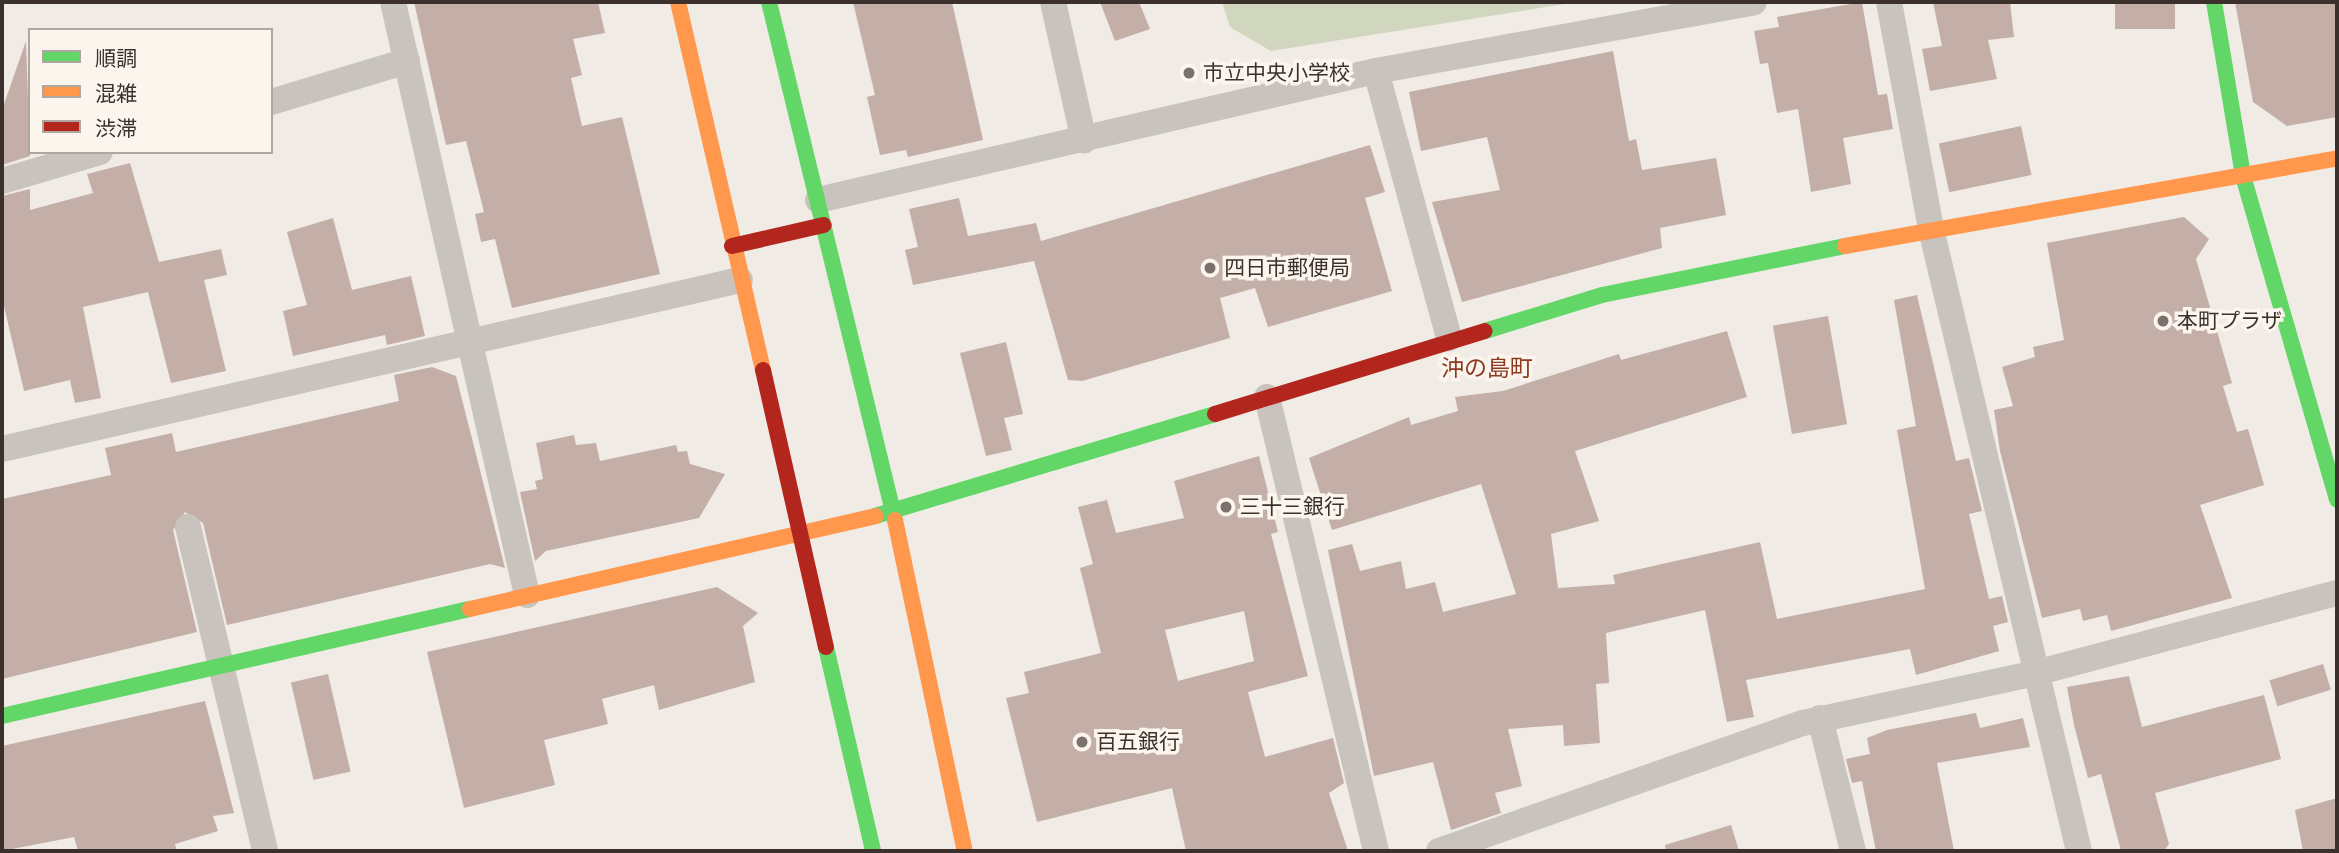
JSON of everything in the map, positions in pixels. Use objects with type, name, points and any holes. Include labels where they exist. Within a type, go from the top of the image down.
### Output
[{"type":"street","points":[[393,2],[527,595]]},
{"type":"street","points":[[678,2],[873,851]]},
{"type":"street","points":[[769,2],[893,512],[965,851]]},
{"type":"street","points":[[1053,2],[1084,141]]},
{"type":"street","points":[[732,246],[821,212],[1084,141],[1376,71],[1754,2]]},
{"type":"street","points":[[1889,2],[1931,229],[2032,674],[2079,851]]},
{"type":"street","points":[[2214,2],[2243,176],[2337,500]]},
{"type":"street","points":[[273,101],[407,61]]},
{"type":"street","points":[[1376,71],[1449,338]]},
{"type":"street","points":[[2,181],[93,154]]},
{"type":"street","points":[[2,716],[218,663],[893,512],[1449,338],[1602,296],[1931,229],[2337,158]]},
{"type":"street","points":[[2,449],[740,280]]},
{"type":"street","points":[[1267,397],[1376,851]]},
{"type":"street","points":[[188,527],[218,663],[265,851]]},
{"type":"street","points":[[1439,851],[1820,718],[2032,674],[2337,593]]},
{"type":"street","points":[[1820,718],[1853,851]]},
{"type":"green space","points":[[1222,2],[1577,2],[1271,51],[1230,27]]},
{"type":"building","points":[[414,2],[598,2],[605,33],[573,39],[582,75],[571,78],[582,126],[622,117],[660,274],[512,308],[495,239],[481,242],[475,214],[484,212],[466,141],[446,145]]},
{"type":"building","points":[[853,2],[952,2],[983,140],[908,157],[906,150],[880,155],[867,97],[875,95]]},
{"type":"building","points":[[1100,2],[1139,2],[1150,29],[1115,41]]},
{"type":"building","points":[[1862,2],[1878,95],[1887,94],[1893,129],[1843,138],[1851,184],[1811,192],[1798,109],[1777,113],[1768,63],[1760,64],[1754,31],[1779,27],[1777,17]]},
{"type":"building","points":[[1933,2],[2010,2],[2014,37],[1988,40],[1997,79],[1930,91],[1922,49],[1942,46]]},
{"type":"building","points":[[2115,2],[2175,2],[2175,29],[2115,29]]},
{"type":"building","points":[[2235,2],[2337,2],[2337,117],[2287,126],[2253,102]]},
{"type":"building","points":[[26,41],[30,156],[2,165],[2,110]]},
{"type":"building","points":[[1613,51],[1629,141],[1636,139],[1642,170],[1716,158],[1726,215],[1660,228],[1662,248],[1462,302],[1432,202],[1500,190],[1487,137],[1421,151],[1409,92]]},
{"type":"building","points":[[2021,126],[2031,175],[1949,192],[1939,143]]},
{"type":"building","name":"四日市郵便局","points":[[1370,145],[1385,192],[1365,198],[1392,291],[1268,327],[1255,288],[1220,298],[1230,338],[1082,381],[1068,380],[1034,261],[913,285],[905,250],[918,247],[909,209],[959,198],[968,236],[1036,223],[1041,241]]},
{"type":"building","points":[[130,163],[159,262],[221,249],[227,275],[204,280],[226,371],[171,383],[148,292],[83,307],[101,398],[75,403],[70,380],[24,391],[2,298],[2,196],[30,189],[30,210],[93,193],[87,174]]},
{"type":"building","points":[[2184,217],[2209,239],[2196,259],[2232,383],[2223,386],[2237,432],[2248,429],[2264,485],[2200,505],[2232,598],[2111,631],[2107,615],[2083,621],[2080,609],[2042,618],[2000,451],[1994,410],[2013,406],[2002,367],[2035,357],[2033,347],[2064,340],[2047,243]]},
{"type":"building","points":[[333,218],[352,290],[411,276],[425,336],[387,345],[385,335],[293,356],[283,311],[307,305],[287,232]]},
{"type":"building","points":[[1917,295],[1956,461],[1969,458],[1982,511],[1969,514],[1989,599],[2002,596],[2008,622],[1993,626],[1999,651],[1916,675],[1910,649],[1746,680],[1754,717],[1727,722],[1705,610],[1606,633],[1609,683],[1596,684],[1600,743],[1564,746],[1563,725],[1508,729],[1522,786],[1495,793],[1501,813],[1451,830],[1433,762],[1374,776],[1328,550],[1352,544],[1360,571],[1401,561],[1406,589],[1435,582],[1443,612],[1516,594],[1481,484],[1332,530],[1309,458],[1409,417],[1411,425],[1458,411],[1455,397],[1503,391],[1619,354],[1621,360],[1727,331],[1747,397],[1575,451],[1599,521],[1551,534],[1558,588],[1615,584],[1613,575],[1760,542],[1777,619],[1925,589],[1897,430],[1916,426],[1894,300]]},
{"type":"building","points":[[1828,316],[1847,424],[1792,434],[1773,326]]},
{"type":"building","points":[[1006,342],[1023,414],[1004,418],[1012,450],[986,456],[960,353]]},
{"type":"building","points":[[432,367],[456,376],[505,568],[490,564],[227,625],[203,523],[185,512],[173,530],[197,632],[2,679],[2,499],[111,475],[105,448],[172,433],[176,452],[399,401],[394,375]]},
{"type":"building","points":[[574,435],[576,445],[596,443],[600,461],[676,445],[678,452],[687,451],[690,464],[725,474],[699,518],[546,551],[535,561],[520,492],[537,489],[535,481],[543,479],[536,443]]},
{"type":"building","points":[[1259,456],[1278,532],[1271,534],[1308,676],[1248,692],[1265,757],[1333,738],[1344,783],[1329,793],[1348,851],[1186,851],[1172,788],[1037,822],[1006,698],[1029,693],[1024,672],[1101,653],[1080,568],[1093,564],[1078,507],[1107,500],[1116,533],[1184,518],[1174,481]],"holes":[[[1244,611],[1254,661],[1178,681],[1165,630]]]},
{"type":"building","points":[[717,587],[758,613],[743,626],[755,682],[659,710],[654,685],[602,699],[608,724],[544,740],[555,785],[464,808],[427,652]]},
{"type":"building","points":[[2323,664],[2331,690],[2277,706],[2269,680]]},
{"type":"building","points":[[328,674],[350,771],[313,780],[291,683]]},
{"type":"building","points":[[2129,676],[2142,727],[2264,695],[2281,759],[2155,793],[2169,844],[2164,851],[2121,851],[2101,774],[2088,778],[2074,725],[2067,687]]},
{"type":"building","points":[[205,701],[234,813],[213,816],[218,831],[175,844],[177,851],[78,851],[74,837],[2,851],[2,746]]},
{"type":"building","points":[[1976,713],[1980,728],[2023,718],[2030,747],[1937,763],[1954,851],[1876,851],[1862,781],[1852,783],[1846,759],[1870,754],[1867,738],[1887,730]]},
{"type":"building","points":[[2337,798],[2337,851],[2303,851],[2295,810]]},
{"type":"building","points":[[1731,825],[1739,851],[1666,851],[1665,845]]},
{"type":"traffic: fast","points":[[769,2],[895,520]]},
{"type":"traffic: fast","points":[[2214,2],[2243,176],[2337,500]]},
{"type":"traffic: fast","points":[[1485,331],[1602,295],[1845,246]]},
{"type":"traffic: fast","points":[[875,516],[1215,414]]},
{"type":"traffic: fast","points":[[2,716],[470,609]]},
{"type":"traffic: fast","points":[[826,647],[873,851]]},
{"type":"traffic: slow","points":[[678,2],[763,370]]},
{"type":"traffic: slow","points":[[1845,246],[2337,158]]},
{"type":"traffic: slow","points":[[470,609],[875,516]]},
{"type":"traffic: slow","points":[[895,520],[965,851]]},
{"type":"traffic: jam","points":[[732,246],[824,225]]},
{"type":"traffic: jam","points":[[1215,414],[1485,331]]},
{"type":"traffic: jam","points":[[763,370],[826,647]]},
{"type":"place","name":"市立中央小学校","points":[[1189,73]]},
{"type":"place","name":"四日市郵便局","points":[[1210,268]]},
{"type":"place","name":"本町プラザ","points":[[2163,321]]},
{"type":"place","name":"三十三銀行","points":[[1226,507]]},
{"type":"place","name":"百五銀行","points":[[1082,742]]},
{"type":"district","name":"沖の島町","points":[[1487,368]]}]
